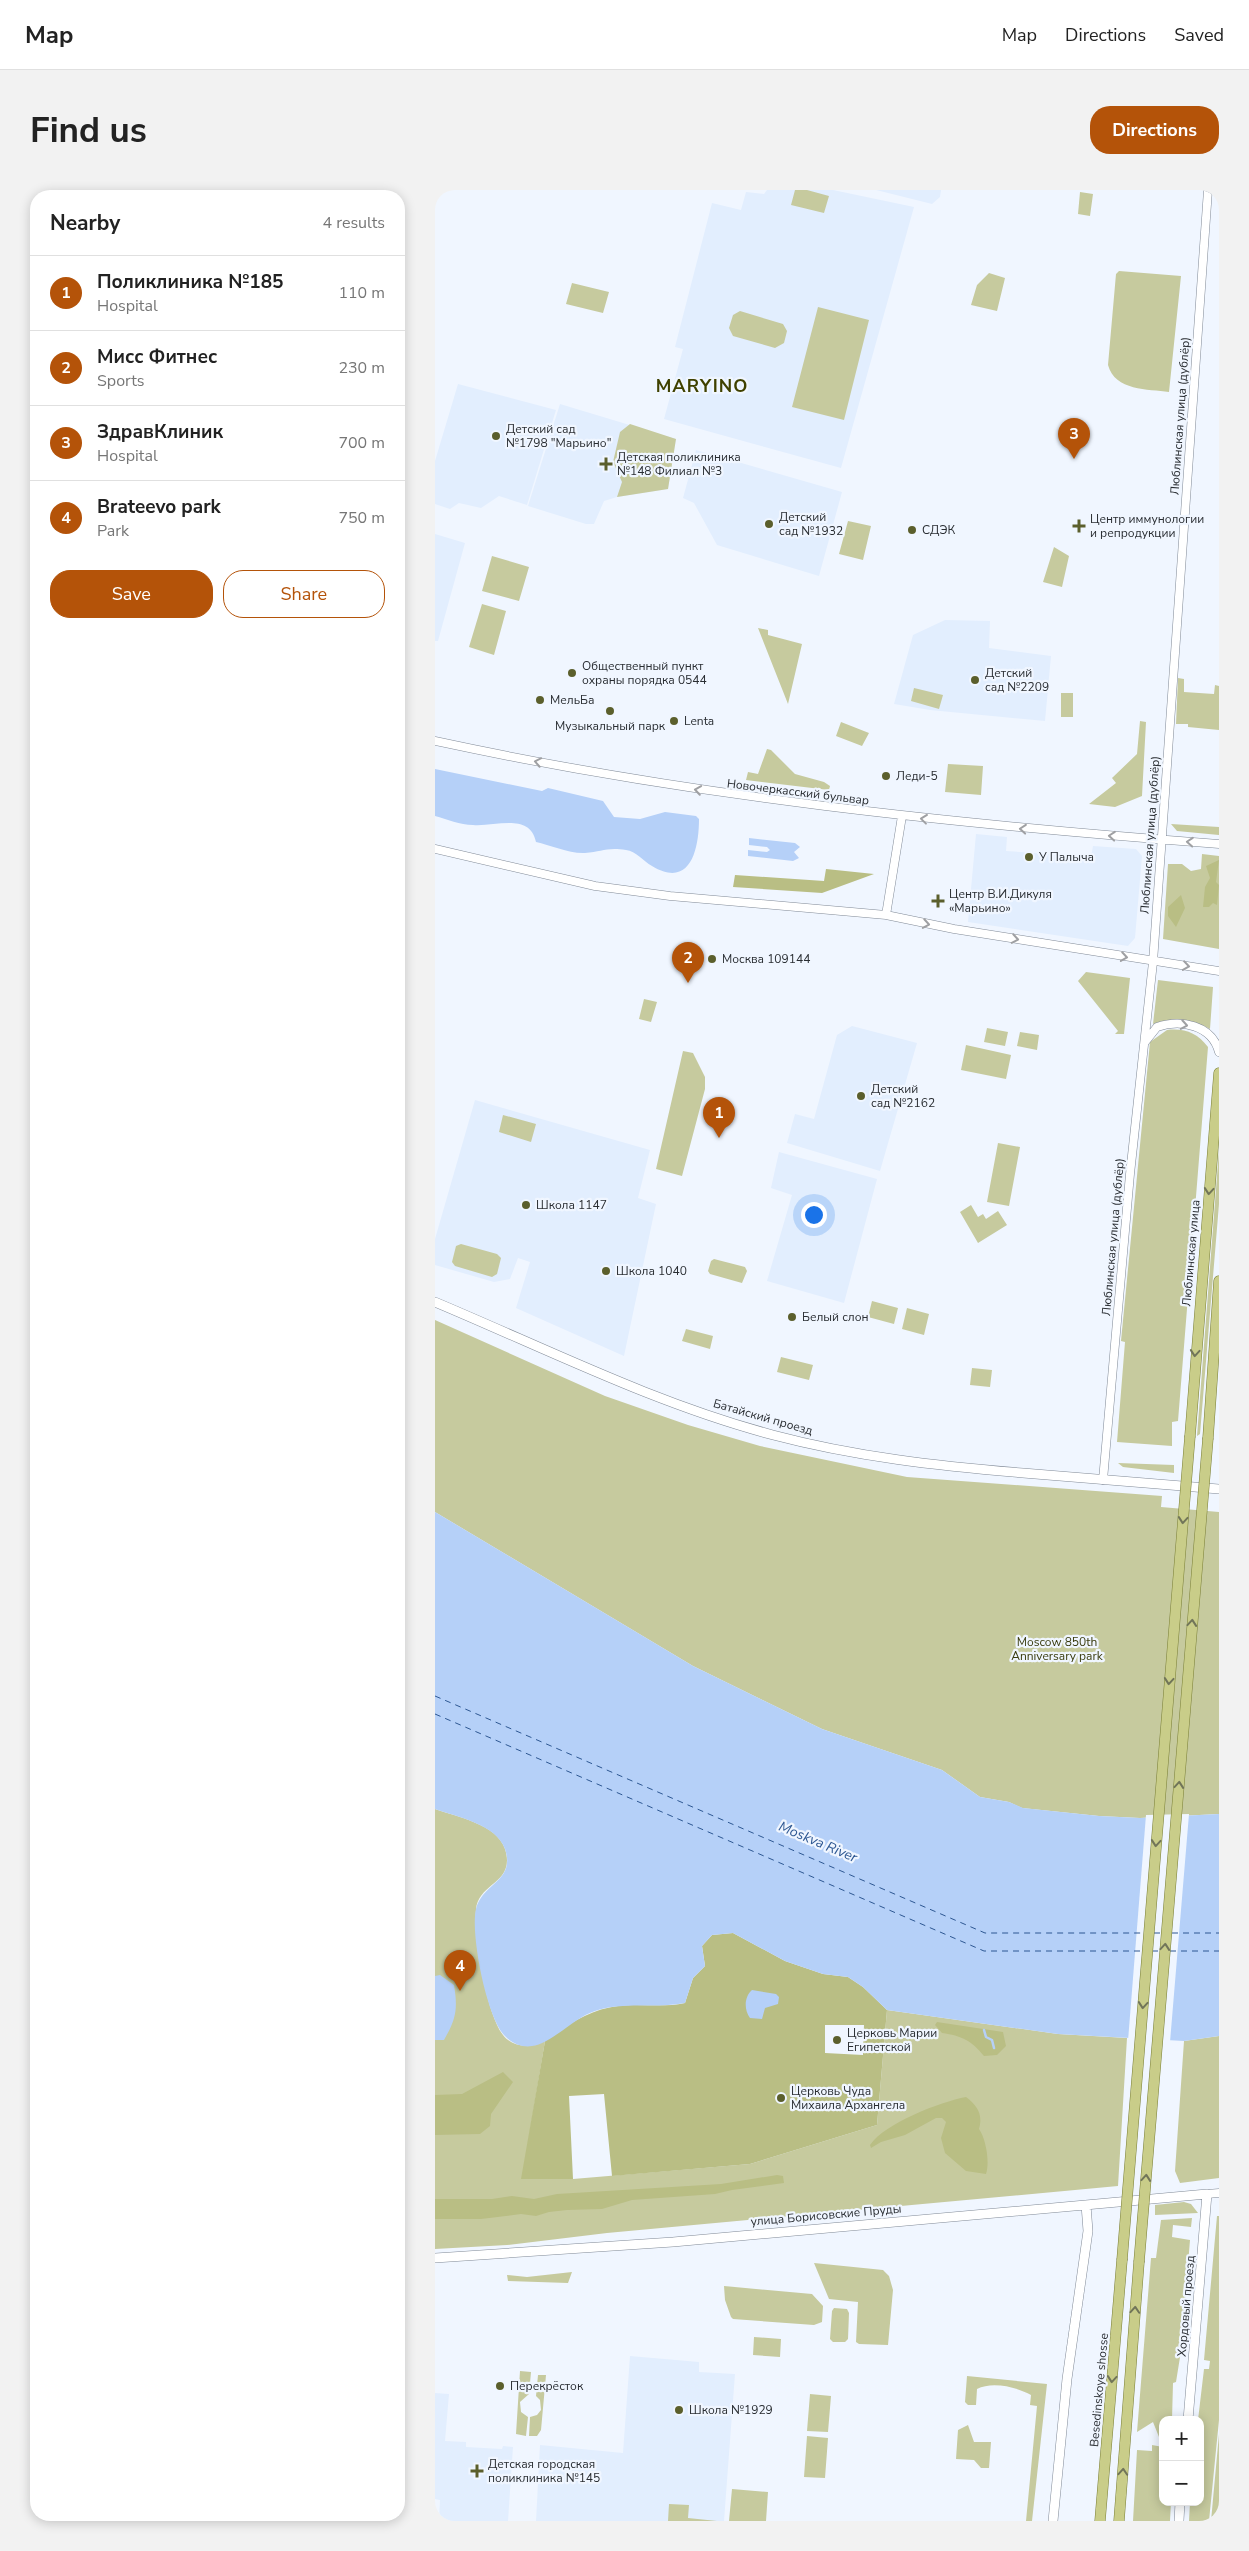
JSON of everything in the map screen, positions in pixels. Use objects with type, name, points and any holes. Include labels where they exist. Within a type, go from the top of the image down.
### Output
[{"type":"main road","name":"Люблинская улица","points":[[1121,2260],[1219,1073]]},
{"type":"main road","points":[[1119,2521],[1208,1438],[1219,1281]]},
{"type":"main road","name":"Батайский проезд","points":[[435,1302],[628,1385],[701,1413],[775,1436],[881,1459],[1219,1489]]},
{"type":"main road","name":"улица Борисовские Пруды","points":[[435,2258],[673,2242],[1207,2194]]},
{"type":"main road","name":"Хордовый проезд","points":[[1188,2416],[1207,2194]]},
{"type":"main road","points":[[1053,2521],[1067,2379],[1088,2231],[1086,2205]]},
{"type":"main road","name":"Besedinskoye shosse","points":[[1100,2521],[1121,2260]]},
{"type":"main road","points":[[1179,2521],[1181,2506]]},
{"type":"street","name":"Люблинская улица (дублёр)","points":[[1103,1480],[1131,1166],[1153,962],[1208,190]]},
{"type":"street","name":"Новочеркасский бульвар","points":[[435,741],[618,778],[902,816],[1219,844]]},
{"type":"street","points":[[886,915],[902,816]]},
{"type":"street","points":[[435,849],[595,886],[670,896],[886,915],[954,929],[1219,971]]},
{"type":"street","points":[[1144,1043],[1157,1027],[1182,1023],[1212,1036],[1219,1052]]},
{"type":"street","name":"улица Борисовские Пруды","points":[[1207,2194],[1219,2193]]},
{"type":"shaded area","points":[[767,190],[833,190],[914,207],[841,468],[664,419],[683,349],[675,347],[712,203],[741,210],[746,192],[764,194]]},
{"type":"shaded area","points":[[876,190],[941,190],[940,197],[932,204]]},
{"type":"shaded area","name":"Детский сад №1798 \"Марьино\"","points":[[458,384],[556,410],[527,505],[499,496],[481,508],[459,503],[450,509],[435,504],[435,461]]},
{"type":"shaded area","name":"Детская поликлиника №148 Филиал №3","points":[[560,404],[676,439],[668,489],[617,497],[604,501],[594,524],[586,524],[528,506]]},
{"type":"shaded area","name":"Детский сад №1932","points":[[696,450],[842,492],[819,576],[717,545],[694,503],[683,498]]},
{"type":"shaded area","points":[[435,534],[465,543],[438,641],[435,641]]},
{"type":"shaded area","name":"Детский сад №2209","points":[[945,620],[990,621],[989,648],[1051,656],[1045,721],[930,710],[894,704],[913,635]]},
{"type":"shaded area","points":[[976,834],[1007,837],[1006,851],[1091,857],[1093,846],[1136,849],[1142,856],[1135,938],[1128,946],[968,922]]},
{"type":"shaded area","name":"Детский сад №2162","points":[[852,1026],[917,1043],[880,1171],[787,1143],[795,1114],[814,1119],[837,1035]]},
{"type":"shaded area","points":[[475,1100],[650,1150],[638,1198],[656,1204],[624,1356],[516,1308],[530,1262],[518,1258],[510,1279],[494,1282],[435,1265],[435,1239]]},
{"type":"shaded area","points":[[779,1152],[877,1179],[844,1303],[767,1281],[792,1195],[771,1188]]},
{"type":"shaded area","points":[[630,2356],[699,2362],[699,2372],[735,2374],[724,2521],[536,2521],[540,2445],[623,2453]]},
{"type":"shaded area","name":"Детская городская поликлиника №145","points":[[435,2393],[449,2394],[445,2441],[466,2442],[466,2447],[502,2449],[503,2446],[513,2447],[508,2521],[439,2521],[440,2500],[435,2499]]},
{"type":"green space","points":[[795,190],[807,190],[829,196],[824,213],[791,205]]},
{"type":"green space","points":[[1080,192],[1093,194],[1090,216],[1078,214]]},
{"type":"green space","points":[[1119,271],[1181,276],[1169,392],[1142,389],[1125,384],[1112,374],[1108,365],[1116,274]]},
{"type":"green space","points":[[989,273],[1005,278],[997,311],[971,305],[977,285]]},
{"type":"green space","points":[[572,283],[609,292],[603,313],[566,304]]},
{"type":"green space","points":[[818,307],[869,320],[844,420],[792,407]]},
{"type":"green space","points":[[740,311],[783,324],[787,331],[784,343],[775,348],[733,336],[729,328],[733,315]]},
{"type":"green space","points":[[630,424],[676,439],[668,489],[617,497],[622,482],[613,462],[620,432]]},
{"type":"green space","points":[[848,521],[871,526],[863,560],[839,554]]},
{"type":"green space","points":[[1054,547],[1069,556],[1062,587],[1043,582]]},
{"type":"green space","points":[[492,556],[529,567],[519,601],[482,591]]},
{"type":"green space","points":[[482,604],[506,611],[494,655],[469,647]]},
{"type":"green space","points":[[758,628],[768,630],[768,635],[802,644],[788,704]]},
{"type":"green space","points":[[1178,678],[1184,679],[1184,692],[1214,694],[1215,685],[1219,686],[1219,730],[1188,727],[1188,724],[1176,724]]},
{"type":"green space","points":[[914,688],[943,695],[939,709],[911,701]]},
{"type":"green space","points":[[1061,693],[1073,693],[1073,717],[1061,717]]},
{"type":"green space","points":[[1140,721],[1146,722],[1142,796],[1115,807],[1089,804],[1116,783],[1112,778],[1137,754]]},
{"type":"green space","points":[[841,722],[869,733],[862,746],[836,736]]},
{"type":"green space","points":[[767,749],[771,750],[795,774],[824,782],[830,786],[829,790],[746,780],[748,772],[758,774]]},
{"type":"green space","points":[[948,764],[983,766],[981,795],[945,792]]},
{"type":"green space","points":[[1171,824],[1219,827],[1219,835],[1177,831]]},
{"type":"green space","points":[[1202,854],[1219,856],[1219,949],[1163,939],[1168,864],[1182,864],[1191,871],[1201,869]]},
{"type":"green space","points":[[1219,860],[1216,882],[1219,885],[1217,905],[1213,903],[1209,907],[1203,907],[1205,887],[1210,878],[1206,866]]},
{"type":"green space","points":[[826,869],[874,874],[822,893],[733,887],[735,875],[824,881]]},
{"type":"green space","points":[[1181,895],[1185,908],[1176,927],[1168,916],[1168,907]]},
{"type":"green space","points":[[1086,972],[1130,978],[1124,1034],[1115,1034],[1118,1031],[1078,981]]},
{"type":"green space","points":[[1158,980],[1213,987],[1210,1029],[1182,1020],[1168,1020],[1153,1024]]},
{"type":"green space","points":[[644,999],[657,1002],[651,1022],[639,1019]]},
{"type":"green space","points":[[987,1028],[1008,1032],[1005,1046],[984,1042]]},
{"type":"green space","points":[[1167,1030],[1190,1032],[1208,1047],[1178,1421],[1172,1422],[1172,1446],[1117,1442],[1125,1342],[1121,1341],[1150,1042]]},
{"type":"green space","points":[[1020,1032],[1039,1035],[1037,1050],[1017,1046]]},
{"type":"green space","points":[[966,1045],[1011,1055],[1006,1079],[961,1070]]},
{"type":"green space","points":[[683,1051],[693,1053],[705,1077],[705,1089],[682,1176],[656,1169]]},
{"type":"green space","points":[[503,1115],[536,1124],[531,1142],[499,1132]]},
{"type":"green space","points":[[998,1143],[1020,1147],[1009,1206],[987,1202]]},
{"type":"green space","points":[[1219,1150],[1219,1204],[1200,1434],[1197,1436]]},
{"type":"green space","points":[[971,1205],[978,1217],[983,1214],[986,1219],[998,1211],[1007,1225],[978,1243],[960,1212]]},
{"type":"green space","points":[[461,1244],[497,1254],[501,1258],[497,1274],[492,1277],[455,1266],[452,1262],[456,1246]]},
{"type":"green space","points":[[714,1259],[745,1267],[747,1271],[742,1283],[710,1274],[708,1271],[711,1261]]},
{"type":"green space","points":[[872,1301],[898,1308],[894,1324],[868,1317]]},
{"type":"green space","points":[[907,1308],[929,1314],[924,1335],[902,1329]]},
{"type":"green space","name":"Moscow 850th Anniversary park","points":[[435,1320],[605,1396],[688,1425],[760,1446],[907,1477],[1162,1496],[1161,1507],[1219,1512],[1219,1814],[1140,1818],[1099,1816],[1022,1808],[1009,1802],[980,1797],[942,1770],[822,1729],[693,1666],[435,1512]]},
{"type":"green space","points":[[686,1329],[713,1336],[710,1349],[682,1341]]},
{"type":"green space","points":[[781,1357],[813,1365],[809,1380],[777,1372]]},
{"type":"green space","points":[[972,1368],[992,1370],[990,1387],[970,1385]]},
{"type":"green space","points":[[1118,1463],[1174,1465],[1174,1473],[1123,1467]]},
{"type":"green space","points":[[435,1809],[485,1827],[501,1840],[505,1849],[507,1861],[505,1869],[478,1901],[476,1922],[482,1975],[497,2025],[507,2040],[517,2045],[534,2045],[545,2041],[522,2179],[573,2179],[750,2164],[877,2125],[887,2010],[1058,2034],[1127,2038],[1118,2186],[607,2233],[507,2245],[435,2249]]},
{"type":"green space","points":[[733,1933],[785,1961],[823,1974],[848,1977],[863,1987],[887,2010],[877,2125],[750,2164],[612,2176],[604,2094],[569,2096],[573,2179],[521,2179],[545,2041],[561,2029],[598,2010],[627,2005],[685,2003],[693,1978],[705,1966],[702,1946],[712,1935]],"holes":[[[825,2025],[864,2025],[863,2055],[825,2053]]]},
{"type":"green space","points":[[937,2022],[1003,2032],[1006,2046],[997,2055],[984,2056],[966,2040],[942,2033],[935,2025]]},
{"type":"green space","points":[[1219,2036],[1219,2178],[1180,2183],[1175,2171],[1184,2041]]},
{"type":"green space","points":[[503,2072],[513,2082],[491,2114],[490,2126],[480,2134],[435,2135],[435,2095],[462,2094]]},
{"type":"green space","points":[[966,2097],[979,2111],[979,2129],[987,2151],[986,2174],[966,2171],[945,2153],[941,2138],[946,2122],[942,2118],[936,2118],[905,2135],[881,2142],[871,2148],[870,2145],[877,2137],[900,2121],[928,2109]]},
{"type":"green space","points":[[777,2175],[783,2176],[784,2183],[715,2194],[632,2200],[602,2209],[567,2210],[536,2216],[521,2214],[481,2219],[435,2219],[435,2199],[492,2199],[512,2196],[534,2199],[557,2194],[721,2184]]},
{"type":"green space","points":[[1184,2202],[1191,2204],[1198,2213],[1155,2215],[1155,2205]]},
{"type":"green space","points":[[1217,2216],[1219,2216],[1219,2420],[1209,2521],[1189,2521],[1190,2506],[1204,2506],[1204,2416],[1198,2416],[1204,2369],[1209,2369],[1210,2361],[1204,2360]]},
{"type":"green space","points":[[1192,2218],[1191,2227],[1173,2225],[1172,2237],[1190,2240],[1181,2351],[1176,2382],[1173,2383],[1172,2416],[1159,2416],[1159,2437],[1153,2422],[1137,2432],[1151,2258],[1156,2258],[1161,2220]]},
{"type":"green space","points":[[814,2263],[883,2270],[889,2276],[893,2290],[888,2345],[859,2344],[856,2342],[858,2302],[829,2299]]},
{"type":"green space","points":[[572,2272],[568,2283],[508,2281],[507,2275],[527,2277]]},
{"type":"green space","points":[[724,2286],[812,2294],[823,2306],[822,2322],[814,2325],[733,2319],[725,2300]]},
{"type":"green space","points":[[834,2308],[847,2309],[849,2313],[848,2339],[845,2342],[833,2342],[830,2339],[832,2311]]},
{"type":"green space","points":[[754,2337],[781,2339],[780,2357],[753,2355]]},
{"type":"green space","points":[[520,2371],[531,2372],[529,2394],[520,2402],[521,2412],[528,2417],[526,2436],[516,2434]]},
{"type":"green space","points":[[538,2375],[546,2375],[541,2430],[537,2436],[529,2436],[530,2417],[537,2415],[541,2410],[540,2400],[536,2396]]},
{"type":"green space","points":[[967,2376],[1047,2384],[1032,2521],[1026,2521],[1037,2406],[1030,2405],[1031,2395],[1012,2387],[997,2385],[977,2389],[976,2405],[968,2405],[965,2402]]},
{"type":"green space","points":[[810,2394],[831,2396],[828,2432],[807,2431]]},
{"type":"green space","points":[[968,2425],[974,2442],[991,2442],[989,2468],[981,2468],[974,2460],[956,2459],[958,2430]]},
{"type":"green space","points":[[1219,2434],[1219,2521],[1211,2521]]},
{"type":"green space","points":[[807,2436],[828,2438],[825,2478],[804,2477]]},
{"type":"green space","points":[[1152,2445],[1159,2446],[1159,2506],[1171,2506],[1170,2521],[1133,2521],[1137,2450],[1152,2451]]},
{"type":"green space","points":[[732,2489],[768,2492],[766,2521],[729,2521]]},
{"type":"green space","points":[[669,2504],[689,2505],[688,2518],[717,2521],[668,2521]]},
{"type":"water","points":[[435,769],[542,791],[548,788],[603,801],[614,817],[640,819],[665,812],[696,816],[699,819],[699,831],[694,854],[690,863],[684,869],[675,873],[665,872],[652,866],[630,851],[614,849],[585,853],[573,852],[536,842],[527,827],[519,824],[468,825],[435,816]]},
{"type":"water","points":[[749,838],[795,843],[800,847],[794,852],[799,858],[793,861],[748,856],[748,850],[767,852],[770,850],[767,847],[749,845]]},
{"type":"water","name":"Moskva River","points":[[435,1512],[693,1666],[822,1729],[942,1770],[980,1797],[1009,1802],[1023,1808],[1099,1816],[1140,1818],[1219,1814],[1219,2036],[1184,2041],[1058,2034],[887,2010],[863,1987],[848,1977],[823,1974],[785,1961],[733,1933],[712,1935],[702,1946],[705,1966],[693,1978],[685,2003],[606,2008],[587,2014],[547,2041],[539,2044],[525,2046],[510,2041],[498,2027],[486,1995],[475,1937],[476,1909],[479,1900],[497,1881],[506,1868],[505,1849],[500,1840],[485,1827],[435,1809]]},
{"type":"water","points":[[440,1975],[454,1985],[456,2007],[451,2026],[444,2040],[435,2040],[435,1976]]},
{"type":"water","points":[[752,1990],[776,1994],[779,1997],[778,2004],[765,2008],[762,2019],[750,2018],[747,2011],[746,2000]]},
{"type":"pier","points":[[1189,1814],[1170,2042],[1128,2041],[1146,1815]]},
{"type":"waterway","points":[[984,2030],[986,2037],[992,2040],[994,2048]]},
{"type":"ferry route","points":[[435,1696],[985,1933],[1145,1933]]},
{"type":"ferry route","points":[[435,1714],[984,1951],[1143,1951]]},
{"type":"ferry route","points":[[1154,1933],[1163,1933]]},
{"type":"ferry route","points":[[1172,1933],[1219,1933]]},
{"type":"ferry route","points":[[1152,1951],[1161,1951]]},
{"type":"ferry route","points":[[1170,1951],[1219,1951]]},
{"type":"place","name":"Детский сад №1798 \"Марьино\"","points":[[496,436]]},
{"type":"place","name":"ЗдравКлиник","points":[[1074,459]]},
{"type":"place","name":"Детская поликлиника №148 Филиал №3","points":[[606,464]]},
{"type":"place","name":"Детский сад №1932","points":[[769,524]]},
{"type":"place","name":"Центр иммунологии и репродукции","points":[[1079,526]]},
{"type":"place","name":"СДЭК","points":[[912,530]]},
{"type":"place","name":"Общественный пункт охраны порядка 0544","points":[[572,673]]},
{"type":"place","name":"Детский сад №2209","points":[[975,680]]},
{"type":"place","name":"МельБа","points":[[540,700]]},
{"type":"place","name":"Музыкальный парк","points":[[610,711]]},
{"type":"place","name":"Lenta","points":[[674,721]]},
{"type":"place","name":"Леди-5","points":[[886,776]]},
{"type":"place","name":"У Палыча","points":[[1029,857]]},
{"type":"place","name":"Центр В.И.Дикуля «Марьино»","points":[[938,901]]},
{"type":"place","name":"Москва 109144","points":[[712,959]]},
{"type":"place","name":"Мисс Фитнес","points":[[688,983]]},
{"type":"place","name":"Детский сад №2162","points":[[861,1096]]},
{"type":"place","name":"Поликлиника №185","points":[[719,1138]]},
{"type":"place","name":"Школа 1147","points":[[526,1205]]},
{"type":"place","name":"Школа 1040","points":[[606,1271]]},
{"type":"place","name":"Белый слон","points":[[792,1317]]},
{"type":"place","name":"Brateevo park","points":[[460,1991]]},
{"type":"place","name":"Церковь Марии Египетской","points":[[837,2040]]},
{"type":"place","name":"Церковь Чуда Михаила Архангела","points":[[781,2098]]},
{"type":"place","name":"Перекрёсток","points":[[500,2386]]},
{"type":"place","name":"Школа №1929","points":[[679,2410]]},
{"type":"place","name":"Детская городская поликлиника №145","points":[[477,2471]]},
{"type":"district","name":"MARYINO","points":[[702,386]]}]
